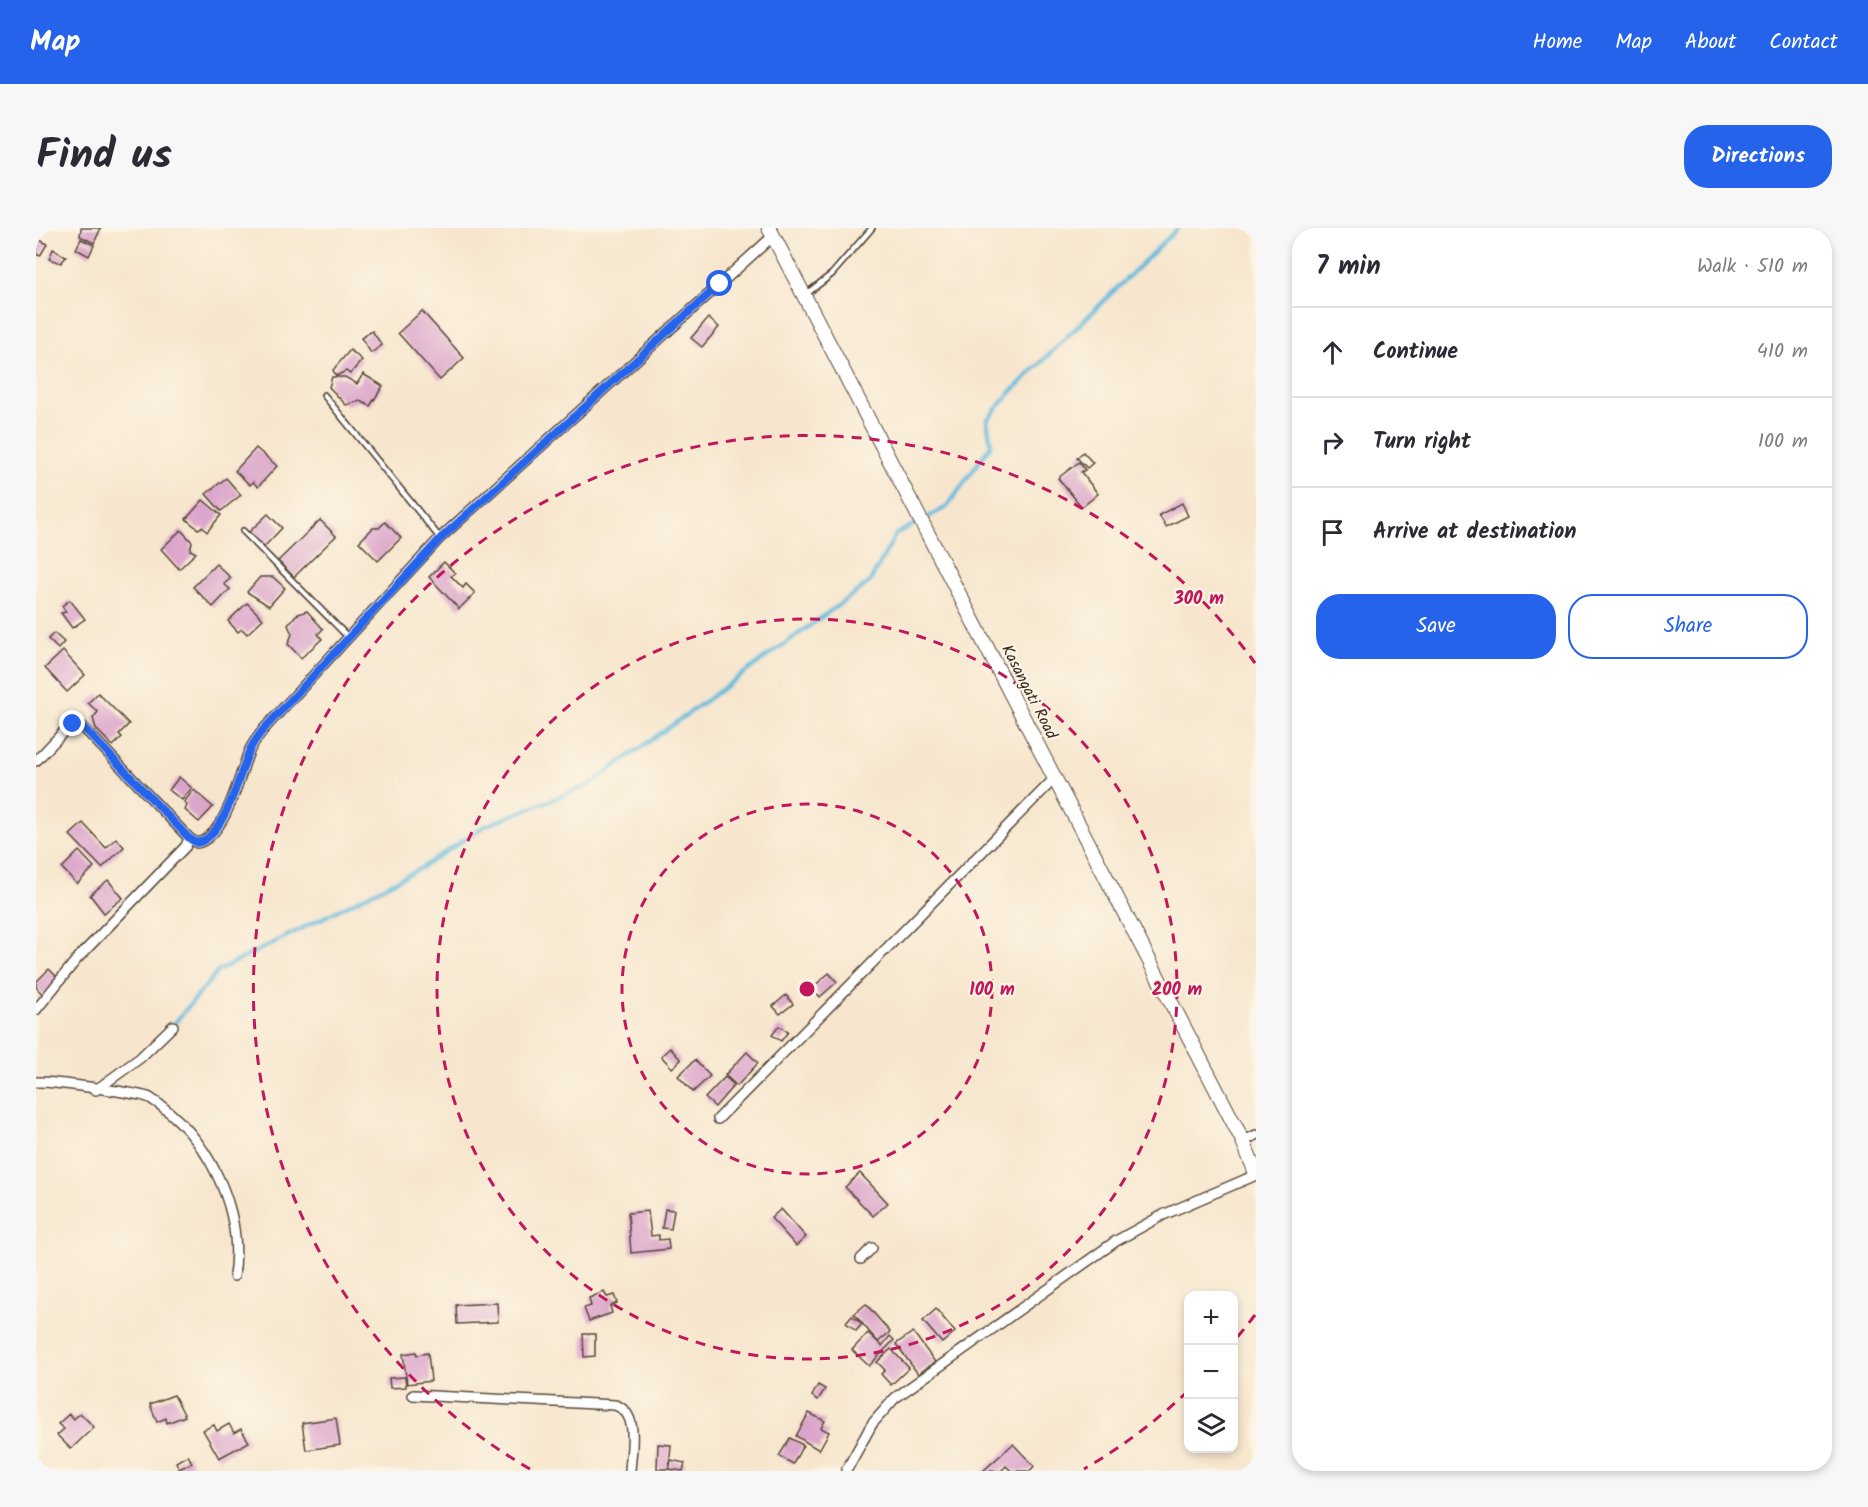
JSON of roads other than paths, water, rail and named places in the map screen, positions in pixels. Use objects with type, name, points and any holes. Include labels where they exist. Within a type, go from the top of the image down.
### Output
[{"type":"street","name":"Kasangati Road","points":[[771,232],[1055,778],[1250,1138],[1256,1174]]},
{"type":"street","points":[[36,761],[69,726],[82,726],[189,838],[197,843],[206,839],[231,805],[249,752],[259,736],[441,538],[771,232]]},
{"type":"street","points":[[718,1119],[1055,778]]},
{"type":"street","points":[[36,1010],[76,959],[186,846],[189,838]]},
{"type":"street","points":[[96,1090],[140,1058],[173,1026]]},
{"type":"street","points":[[36,1082],[148,1097],[184,1126],[202,1146],[232,1211],[238,1251],[234,1276]]},
{"type":"street","points":[[846,1471],[872,1424],[895,1398],[1116,1241],[1163,1215],[1256,1174]]},
{"type":"street","points":[[861,1259],[872,1248]]},
{"type":"street","points":[[413,1395],[622,1407],[631,1419],[630,1471]]},
{"type":"lane","points":[[805,295],[832,274],[872,228]]},
{"type":"lane","points":[[324,395],[441,538]]},
{"type":"lane","points":[[243,531],[350,639]]},
{"type":"waterway","points":[[173,1025],[218,971],[421,868],[485,826],[589,785],[869,583],[896,534],[947,507],[991,445],[987,420],[1010,393],[1178,228]]}]
